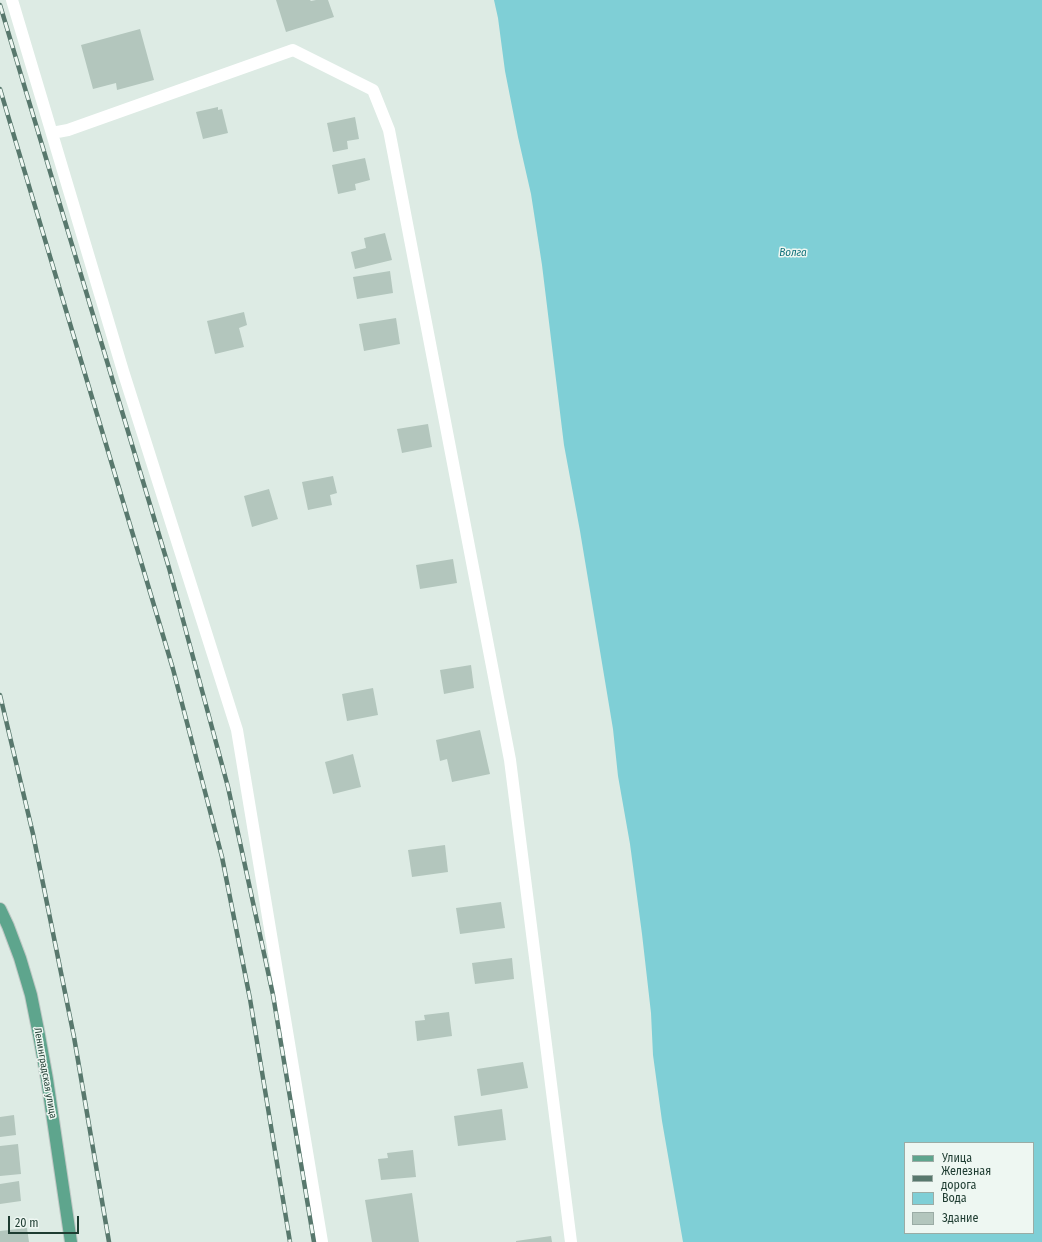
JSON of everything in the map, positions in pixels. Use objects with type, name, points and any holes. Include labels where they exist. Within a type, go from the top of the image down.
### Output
[{"type":"main road","name":"Ленинградская улица","points":[[0,908],[20,958],[38,1028],[71,1242]]},
{"type":"street","points":[[12,0],[122,371],[237,730],[322,1242]]},
{"type":"street","points":[[52,133],[68,130],[293,50],[373,90],[389,130],[510,760],[572,1242]]},
{"type":"water","name":"Волга","points":[[494,0],[1042,0],[1042,1242],[683,1242],[662,1121],[653,1055],[651,1013],[642,934],[630,844],[618,776],[613,729],[564,445],[542,265],[531,194],[505,71]]},
{"type":"building","points":[[276,0],[328,0],[334,17],[286,32]]},
{"type":"building","points":[[140,29],[154,80],[117,90],[116,83],[93,89],[81,45]]},
{"type":"building","points":[[218,107],[218,110],[222,109],[228,133],[203,139],[196,112]]},
{"type":"building","points":[[355,117],[359,139],[347,141],[348,149],[333,152],[327,123]]},
{"type":"building","points":[[365,158],[370,180],[355,184],[356,190],[338,194],[332,165]]},
{"type":"building","points":[[385,233],[392,260],[355,269],[351,252],[366,248],[364,238]]},
{"type":"building","points":[[390,271],[393,293],[357,299],[353,277]]},
{"type":"building","points":[[244,312],[247,325],[239,328],[244,347],[215,354],[207,321]]},
{"type":"building","points":[[396,318],[400,344],[364,351],[359,324]]},
{"type":"building","points":[[428,424],[432,447],[402,453],[397,429]]},
{"type":"building","points":[[333,476],[337,493],[330,495],[332,505],[308,510],[302,482]]},
{"type":"building","points":[[269,489],[278,519],[252,527],[244,496]]},
{"type":"building","points":[[453,559],[457,583],[420,589],[416,565]]},
{"type":"building","points":[[471,665],[474,688],[444,694],[440,670]]},
{"type":"building","points":[[373,688],[378,715],[347,721],[342,694]]},
{"type":"building","points":[[480,730],[490,774],[452,782],[447,759],[440,761],[436,740]]},
{"type":"building","points":[[353,754],[361,787],[333,794],[325,762]]},
{"type":"building","points":[[445,845],[448,872],[412,877],[408,850]]},
{"type":"building","points":[[501,902],[505,928],[460,934],[456,908]]},
{"type":"building","points":[[512,958],[514,979],[475,984],[472,963]]},
{"type":"building","points":[[449,1012],[452,1036],[417,1041],[415,1021],[425,1020],[424,1015]]},
{"type":"building","points":[[523,1062],[528,1088],[481,1096],[477,1069]]},
{"type":"building","points":[[502,1109],[506,1140],[458,1146],[454,1116]]},
{"type":"building","points":[[14,1115],[16,1135],[0,1137],[0,1117]]},
{"type":"building","points":[[18,1144],[21,1174],[0,1176],[0,1146]]},
{"type":"building","points":[[413,1150],[416,1177],[381,1180],[378,1159],[388,1158],[387,1153]]},
{"type":"building","points":[[19,1181],[21,1201],[0,1204],[0,1184]]},
{"type":"building","points":[[412,1193],[419,1242],[372,1242],[365,1200]]},
{"type":"building","points":[[27,1228],[29,1242],[0,1242],[0,1231]]},
{"type":"building","points":[[551,1236],[552,1242],[516,1242],[516,1241]]},
{"type":"railway","points":[[0,5],[169,568],[228,787],[273,995],[314,1242]]},
{"type":"railway","points":[[0,89],[173,669],[222,857],[250,999],[290,1242]]},
{"type":"railway","points":[[0,695],[33,834],[74,1037],[109,1242]]}]
